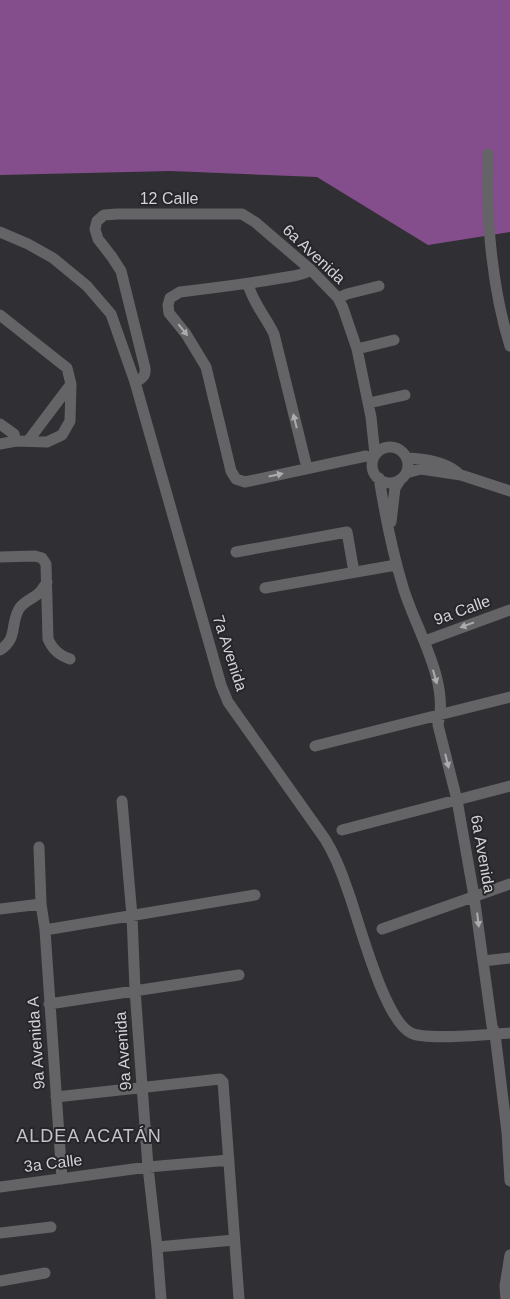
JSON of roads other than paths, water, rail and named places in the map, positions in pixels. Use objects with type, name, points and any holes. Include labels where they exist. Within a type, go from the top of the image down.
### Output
[{"type":"street","points":[[488,154],[489,226],[496,284],[504,327],[510,346]]},
{"type":"street","name":"12 Calle","points":[[134,382],[143,378],[146,373],[145,368],[121,271],[97,236],[95,225],[98,220],[104,215],[117,214],[242,214]]},
{"type":"street","name":"6a Avenida","points":[[242,214],[255,222],[311,270],[338,298],[357,349],[369,403],[371,455]]},
{"type":"street","name":"7a Avenida","points":[[0,232],[42,251],[87,286],[107,307],[114,322],[134,382],[221,685],[228,702],[325,838],[334,854],[348,890],[378,982],[390,1006],[405,1029],[417,1036],[510,1034]]},
{"type":"street","points":[[311,270],[298,275],[248,284],[180,292],[170,298],[168,309],[171,316],[186,334],[206,367],[230,471],[236,479],[245,482],[371,455],[390,447],[400,450],[407,458],[408,468],[403,477]]},
{"type":"street","points":[[248,284],[251,294],[274,334],[307,468]]},
{"type":"street","points":[[338,298],[379,286]]},
{"type":"street","points":[[0,315],[67,368],[71,384],[70,421],[66,431],[53,440],[0,444]]},
{"type":"street","points":[[357,349],[394,340]]},
{"type":"street","points":[[22,441],[71,384]]},
{"type":"street","points":[[369,403],[405,396]]},
{"type":"street","name":"6a Avenida","points":[[371,417],[382,439],[390,447]]},
{"type":"street","points":[[0,424],[22,441]]},
{"type":"street","points":[[371,455],[375,474],[389,483],[421,469],[461,474],[510,491]]},
{"type":"street","points":[[407,458],[439,462],[461,474]]},
{"type":"street","name":"6a Avenida","points":[[390,541],[393,496],[395,488],[403,477]]},
{"type":"street","name":"6a Avenida","points":[[379,478],[396,565],[412,612],[425,640],[440,693],[441,714],[438,725],[457,800],[474,896],[508,1132],[510,1181]]},
{"type":"street","points":[[236,552],[347,532],[354,572]]},
{"type":"street","points":[[0,557],[35,556],[42,558],[46,564],[48,639],[51,647],[59,655],[70,659]]},
{"type":"street","points":[[266,588],[396,565]]},
{"type":"street","points":[[0,650],[9,643],[22,605],[40,593],[47,582]]},
{"type":"street","name":"9a Calle","points":[[425,640],[510,610]]},
{"type":"street","points":[[315,746],[510,697]]},
{"type":"street","points":[[342,830],[510,786]]},
{"type":"street","name":"9a Avenida","points":[[122,800],[132,916],[135,990],[148,1167],[161,1299]]},
{"type":"street","points":[[0,910],[41,904],[40,847]]},
{"type":"street","points":[[382,929],[510,884]]},
{"type":"street","points":[[45,930],[255,895]]},
{"type":"street","name":"9a Avenida A","points":[[41,904],[45,930],[62,1179]]},
{"type":"street","points":[[483,961],[510,958]]},
{"type":"street","points":[[49,1004],[239,975]]},
{"type":"street","points":[[56,1097],[220,1079],[223,1082],[239,1299]]},
{"type":"street","name":"3a Calle","points":[[0,1186],[148,1167],[229,1160]]},
{"type":"street","points":[[0,1233],[51,1227]]},
{"type":"street","points":[[157,1246],[234,1240]]},
{"type":"street","points":[[506,1299],[505,1286],[510,1255]]},
{"type":"street","points":[[0,1281],[45,1273]]},
{"type":"district","name":"ALDEA ACATÁN","points":[[89,1136]]}]
